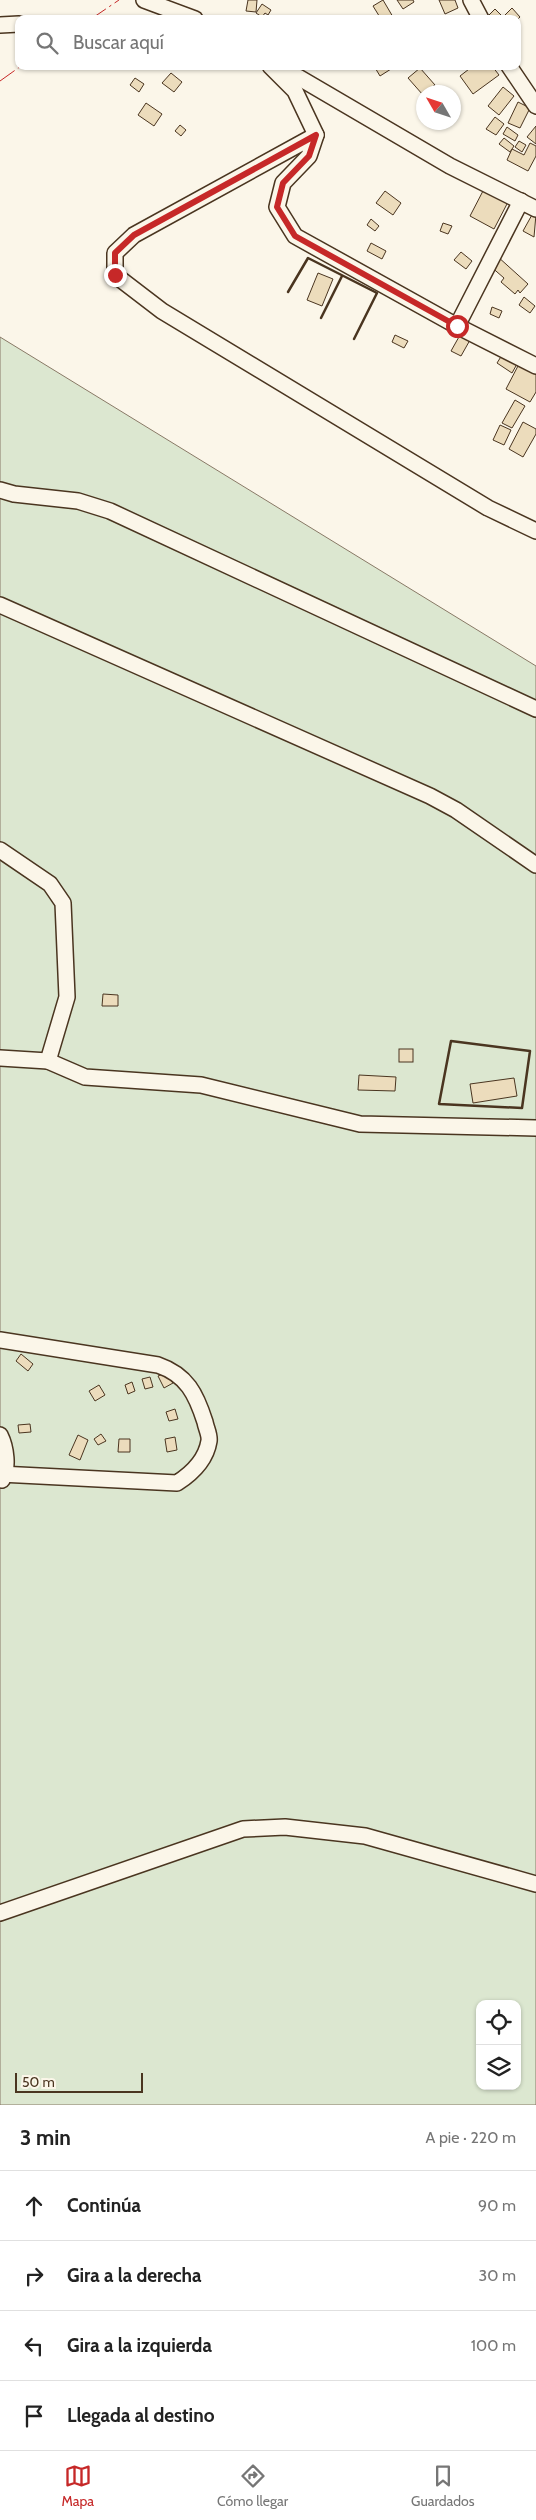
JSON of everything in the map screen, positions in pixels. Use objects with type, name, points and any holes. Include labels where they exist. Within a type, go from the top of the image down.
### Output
[{"type":"street","points":[[144,0],[184,15]]},
{"type":"street","points":[[471,0],[479,15]]},
{"type":"street","points":[[0,25],[15,24]]},
{"type":"street","points":[[273,70],[295,91],[316,135],[309,156],[283,183],[277,207],[295,236],[457,326],[536,366]]},
{"type":"street","points":[[277,70],[298,77],[450,166],[536,209]]},
{"type":"street","points":[[512,70],[536,106]]},
{"type":"street","points":[[316,135],[134,235],[115,253],[115,275],[162,311],[488,508],[536,530]]},
{"type":"street","points":[[457,326],[521,201]]},
{"type":"street","points":[[0,490],[14,494],[78,501],[110,511],[536,709]]},
{"type":"street","points":[[0,605],[430,796],[456,810],[536,865]]},
{"type":"street","points":[[0,850],[50,884],[63,903],[66,997],[48,1062]]},
{"type":"street","points":[[0,1058],[48,1062],[85,1077],[201,1085],[360,1124],[536,1128]]},
{"type":"street","points":[[0,1340],[158,1364],[172,1370],[187,1381],[198,1400],[210,1439],[200,1461],[191,1474],[177,1484],[2,1477],[4,1443],[0,1435]]},
{"type":"street","points":[[0,1913],[243,1829],[285,1827],[365,1836],[536,1884]]},
{"type":"green space","points":[[0,337],[536,666],[536,2105],[0,2105]]},
{"type":"building","points":[[248,0],[257,0],[256,12],[246,11]]},
{"type":"building","points":[[383,0],[392,15],[379,15],[373,6]]},
{"type":"building","points":[[397,0],[413,0],[414,2],[403,9]]},
{"type":"building","points":[[439,0],[455,0],[458,8],[445,14]]},
{"type":"building","points":[[262,4],[271,10],[268,15],[256,13]]},
{"type":"building","points":[[512,8],[518,15],[505,15]]},
{"type":"building","points":[[495,9],[501,15],[489,15]]},
{"type":"building","points":[[376,70],[389,70],[380,76]]},
{"type":"building","points":[[418,70],[422,70],[435,85],[416,85],[416,87],[408,78]]},
{"type":"building","points":[[468,70],[495,70],[499,75],[473,94],[460,76]]},
{"type":"building","points":[[171,73],[182,82],[174,92],[162,83]]},
{"type":"building","points":[[135,78],[144,84],[139,92],[130,85]]},
{"type":"building","points":[[503,87],[514,96],[499,115],[488,106]]},
{"type":"building","points":[[518,102],[530,108],[520,128],[508,123]]},
{"type":"building","points":[[146,103],[162,114],[154,126],[138,115]]},
{"type":"building","points":[[495,117],[504,124],[496,135],[486,129]]},
{"type":"building","points":[[180,125],[186,130],[181,136],[175,131]]},
{"type":"building","points":[[536,126],[536,144],[527,137]]},
{"type":"building","points":[[507,127],[518,135],[515,141],[503,134]]},
{"type":"building","points":[[504,138],[514,146],[510,152],[499,144]]},
{"type":"building","points":[[519,141],[526,145],[522,152],[515,147]]},
{"type":"building","points":[[530,143],[536,146],[536,156],[528,171],[507,160],[512,149],[524,155]]},
{"type":"building","points":[[484,189],[508,202],[494,229],[470,216]]},
{"type":"building","points":[[385,191],[401,203],[393,215],[376,203]]},
{"type":"building","points":[[533,213],[536,214],[534,237],[523,231]]},
{"type":"building","points":[[371,219],[379,226],[375,231],[367,225]]},
{"type":"building","points":[[443,223],[452,226],[448,234],[440,231]]},
{"type":"building","points":[[371,243],[386,251],[382,259],[367,251]]},
{"type":"building","points":[[461,252],[472,261],[466,269],[454,260]]},
{"type":"building","points":[[497,256],[528,284],[520,293],[518,290],[515,294],[501,282],[504,278],[489,265]]},
{"type":"building","points":[[318,273],[333,279],[322,306],[307,300]]},
{"type":"building","points":[[524,297],[535,306],[530,313],[519,305]]},
{"type":"building","points":[[492,307],[502,311],[499,318],[490,314]]},
{"type":"building","points":[[395,335],[408,341],[404,348],[392,342]]},
{"type":"building","points":[[460,335],[470,340],[461,356],[451,351]]},
{"type":"building","points":[[502,355],[517,364],[512,373],[497,363]]},
{"type":"building","points":[[519,364],[536,373],[536,392],[530,402],[506,389]]},
{"type":"building","points":[[515,400],[525,406],[512,428],[502,423]]},
{"type":"building","points":[[523,422],[536,429],[536,434],[523,457],[509,449]]},
{"type":"building","points":[[500,425],[511,430],[504,445],[493,440]]},
{"type":"building","points":[[103,994],[118,995],[118,1006],[102,1006]]},
{"type":"building","points":[[399,1049],[413,1049],[413,1062],[399,1062]]},
{"type":"building","points":[[359,1075],[396,1077],[395,1091],[358,1090]]},
{"type":"building","points":[[514,1078],[517,1096],[473,1103],[470,1084]]},
{"type":"building","points":[[21,1354],[33,1364],[28,1371],[16,1361]]},
{"type":"building","points":[[167,1372],[173,1383],[164,1388],[158,1376]]},
{"type":"building","points":[[150,1377],[153,1387],[145,1389],[142,1379]]},
{"type":"building","points":[[132,1382],[135,1391],[128,1394],[125,1385]]},
{"type":"building","points":[[99,1385],[105,1395],[95,1401],[89,1391]]},
{"type":"building","points":[[175,1409],[178,1419],[169,1421],[166,1412]]},
{"type":"building","points":[[30,1424],[31,1432],[19,1433],[18,1425]]},
{"type":"building","points":[[101,1434],[106,1441],[98,1445],[94,1439]]},
{"type":"building","points":[[78,1435],[88,1440],[80,1460],[69,1455]]},
{"type":"building","points":[[175,1437],[177,1450],[167,1452],[165,1439]]},
{"type":"building","points":[[119,1439],[130,1439],[130,1452],[118,1452]]},
{"type":"wall","points":[[288,292],[308,258],[377,293],[354,339]]},
{"type":"wall","points":[[321,318],[342,276]]},
{"type":"wall","points":[[451,1041],[530,1051],[522,1108],[439,1104],[451,1041]]},
{"type":"power","points":[[97,15],[119,0]]},
{"type":"power","points":[[0,81],[15,70]]},
{"type":"route","points":[[115,275],[115,253],[134,235],[316,135],[309,156],[283,183],[277,207],[295,236],[457,326]]}]
